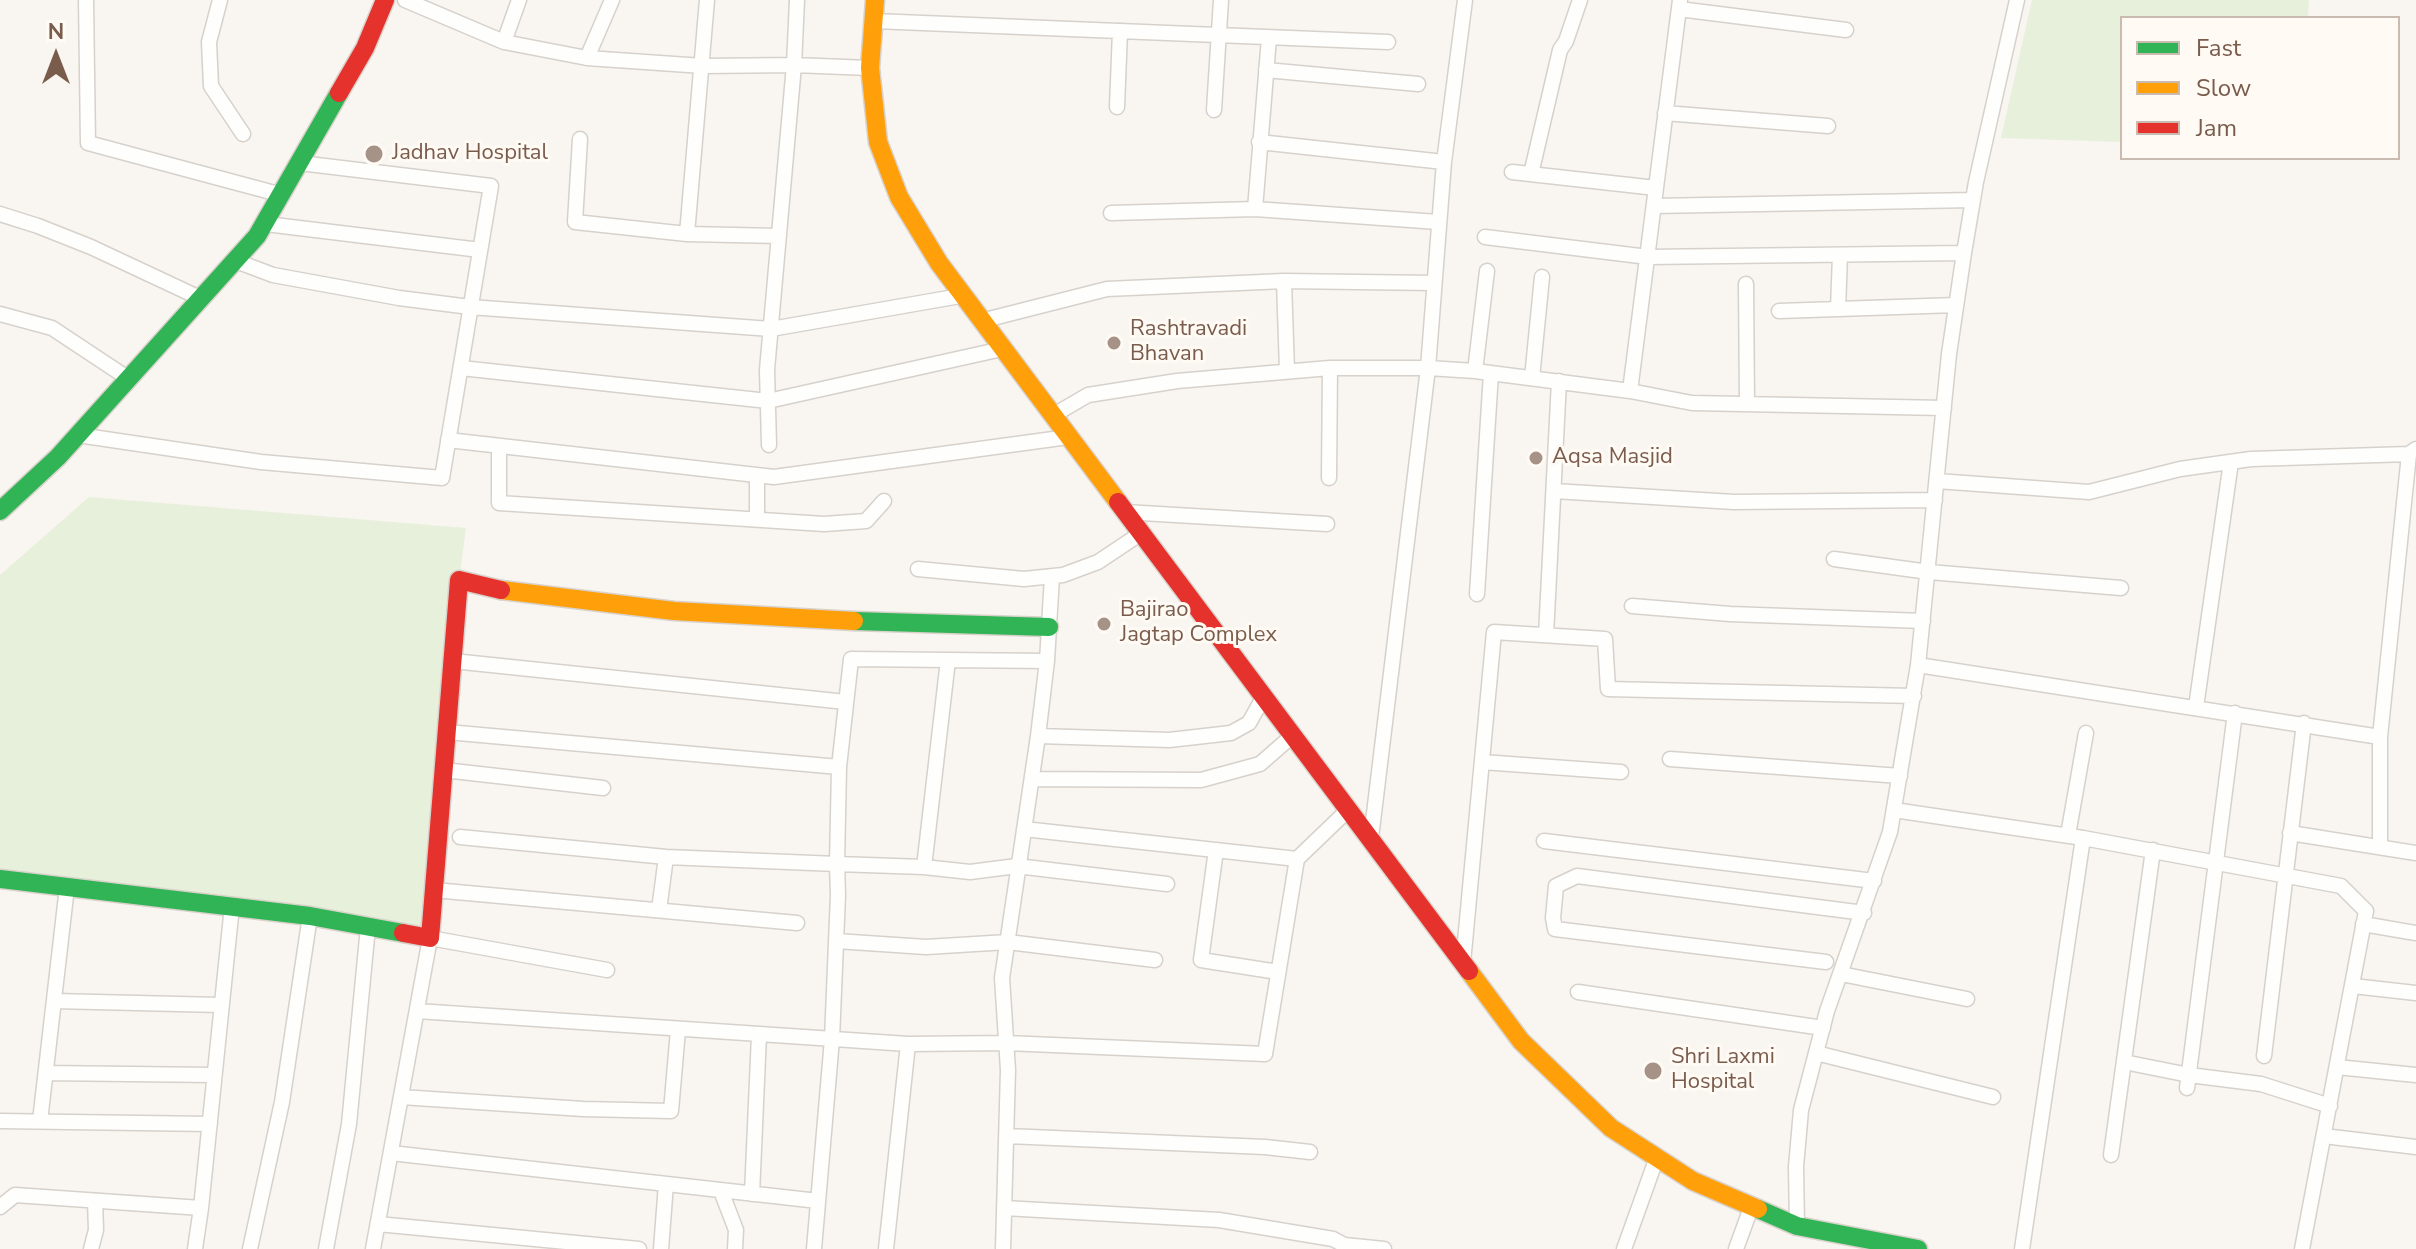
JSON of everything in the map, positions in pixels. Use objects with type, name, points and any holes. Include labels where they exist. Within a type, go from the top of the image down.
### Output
[{"type":"main road","points":[[0,511],[78,435],[266,224],[365,48],[385,0]]},
{"type":"main road","points":[[875,0],[870,68],[878,142],[911,217],[960,296],[1521,1041],[1611,1128],[1693,1181],[1797,1226],[1918,1249]]},
{"type":"main road","points":[[0,879],[310,916],[430,938],[459,580],[521,594],[674,611],[918,625],[1049,627]]},
{"type":"street","points":[[86,0],[88,143],[282,195]]},
{"type":"street","points":[[220,0],[209,42],[211,86],[243,134]]},
{"type":"street","points":[[405,0],[504,42],[587,58],[703,66],[870,68]]},
{"type":"street","points":[[504,42],[519,0]]},
{"type":"street","points":[[587,58],[612,0]]},
{"type":"street","points":[[687,234],[707,0]]},
{"type":"street","points":[[769,445],[771,329],[797,0]]},
{"type":"street","points":[[1214,110],[1221,0]]},
{"type":"street","points":[[1371,841],[1428,368],[1444,162],[1465,0]]},
{"type":"street","points":[[1531,174],[1560,50],[1580,0]]},
{"type":"street","points":[[1797,1226],[1796,1167],[1801,1110],[1823,1028],[1864,913],[1894,810],[1918,665],[1956,305],[1973,200],[2017,0]]},
{"type":"street","points":[[1630,391],[1679,5],[1846,30]]},
{"type":"street","points":[[874,21],[1388,42]]},
{"type":"street","points":[[1117,107],[1120,31]]},
{"type":"street","points":[[1255,209],[1269,38]]},
{"type":"street","points":[[1266,70],[1418,84]]},
{"type":"street","points":[[1665,113],[1828,126]]},
{"type":"street","points":[[580,139],[575,222],[687,234],[779,236]]},
{"type":"street","points":[[1259,142],[1444,162]]},
{"type":"street","points":[[78,435],[261,462],[442,478],[491,186],[300,163]]},
{"type":"street","points":[[1512,172],[1656,188]]},
{"type":"street","points":[[1654,206],[1973,200]]},
{"type":"street","points":[[1111,213],[1255,209],[1438,222]]},
{"type":"street","points":[[0,214],[91,247],[202,299]]},
{"type":"street","points":[[266,224],[480,250]]},
{"type":"street","points":[[1485,237],[1648,257],[1964,253]]},
{"type":"street","points":[[1838,309],[1840,255]]},
{"type":"street","points":[[236,261],[273,275],[399,298],[470,307],[771,329],[960,296]]},
{"type":"street","points":[[1477,594],[1487,271]]},
{"type":"street","points":[[1532,378],[1542,277]]},
{"type":"street","points":[[981,321],[1107,289],[1284,281],[1434,283]]},
{"type":"street","points":[[1284,281],[1287,371]]},
{"type":"street","points":[[1746,284],[1747,404]]},
{"type":"street","points":[[1779,311],[1956,305]]},
{"type":"street","points":[[0,314],[52,328],[129,379]]},
{"type":"street","points":[[461,368],[768,401],[1002,349]]},
{"type":"street","points":[[1052,416],[1088,395],[1177,381],[1330,368],[1428,368],[1483,372],[1630,391],[1692,403],[1944,408]]},
{"type":"street","points":[[1329,478],[1330,368]]},
{"type":"street","points":[[1546,635],[1559,381]]},
{"type":"street","points":[[448,440],[774,477],[1068,437]]},
{"type":"street","points":[[499,446],[499,503],[824,524],[866,521],[884,501]]},
{"type":"street","points":[[1937,481],[2089,492],[2180,469],[2231,462],[2413,452],[2380,737],[2380,847]]},
{"type":"street","points":[[2196,707],[2231,462]]},
{"type":"street","points":[[757,475],[757,519]]},
{"type":"street","points":[[1554,491],[1734,502],[1935,500]]},
{"type":"street","points":[[1124,512],[1327,524]]},
{"type":"street","points":[[918,569],[1024,579],[1052,576],[1098,562],[1140,534]]},
{"type":"street","points":[[1834,559],[1929,572],[2121,588]]},
{"type":"street","points":[[1003,1249],[1008,1070],[1002,978],[1038,736],[1047,661],[1052,576]]},
{"type":"street","points":[[1632,606],[1730,614],[1923,621]]},
{"type":"street","points":[[1463,964],[1494,632],[1605,639],[1608,689],[1914,696]]},
{"type":"street","points":[[814,1249],[832,1039],[839,767],[851,659],[1047,661]]},
{"type":"street","points":[[924,867],[948,660]]},
{"type":"street","points":[[453,661],[846,702]]},
{"type":"street","points":[[1918,665],[2380,737]]},
{"type":"street","points":[[1038,736],[1169,740],[1231,733],[1249,723],[1263,698]]},
{"type":"street","points":[[2188,1081],[2235,713]]},
{"type":"street","points":[[2264,1056],[2304,723]]},
{"type":"street","points":[[447,732],[839,767]]},
{"type":"street","points":[[2022,1249],[2086,733]]},
{"type":"street","points":[[1032,779],[1201,780],[1260,764],[1292,736]]},
{"type":"street","points":[[1670,759],[1900,776]]},
{"type":"street","points":[[1482,762],[1621,772]]},
{"type":"street","points":[[444,770],[603,788]]},
{"type":"street","points":[[417,1011],[908,1044],[1006,1043],[1265,1054],[1297,859],[1348,810]]},
{"type":"street","points":[[1894,810],[2153,850],[2341,886],[2366,911],[2302,1249]]},
{"type":"street","points":[[1024,829],[1297,859]]},
{"type":"street","points":[[2290,833],[2416,853]]},
{"type":"street","points":[[460,837],[666,857],[924,867],[970,872],[1017,866],[1167,884]]},
{"type":"street","points":[[1544,841],[1874,881]]},
{"type":"street","points":[[1216,850],[1201,960],[1278,972]]},
{"type":"street","points":[[2111,1155],[2153,850]]},
{"type":"street","points":[[659,910],[666,857]]},
{"type":"street","points":[[1826,962],[1555,929],[1556,886],[1577,876],[1864,913]]},
{"type":"street","points":[[40,1121],[67,887]]},
{"type":"street","points":[[434,890],[797,923]]},
{"type":"street","points":[[195,1249],[232,906]]},
{"type":"street","points":[[250,1249],[282,1102],[310,916]]},
{"type":"street","points":[[2363,924],[2416,933]]},
{"type":"street","points":[[326,1249],[349,1124],[368,927]]},
{"type":"street","points":[[373,1249],[430,938],[607,970]]},
{"type":"street","points":[[836,941],[926,947],[1008,942],[1155,960]]},
{"type":"street","points":[[1841,974],[1967,999]]},
{"type":"street","points":[[2353,986],[2416,993]]},
{"type":"street","points":[[1578,992],[1823,1028]]},
{"type":"street","points":[[54,1001],[220,1005]]},
{"type":"street","points":[[401,1097],[583,1109],[671,1111],[678,1030]]},
{"type":"street","points":[[752,1194],[759,1035]]},
{"type":"street","points":[[886,1249],[908,1044]]},
{"type":"street","points":[[1816,1053],[1993,1097]]},
{"type":"street","points":[[2124,1062],[2188,1081],[2261,1084],[2330,1106]]},
{"type":"street","points":[[2337,1067],[2416,1075]]},
{"type":"street","points":[[46,1073],[214,1075]]},
{"type":"street","points":[[0,1121],[210,1124]]},
{"type":"street","points":[[1007,1136],[1265,1147],[1310,1152]]},
{"type":"street","points":[[2324,1136],[2416,1147]]},
{"type":"street","points":[[391,1153],[818,1201]]},
{"type":"street","points":[[1624,1249],[1657,1157]]},
{"type":"street","points":[[661,1249],[666,1184]]},
{"type":"street","points":[[721,1191],[736,1230],[735,1249]]},
{"type":"street","points":[[0,1207],[15,1195],[201,1208]]},
{"type":"street","points":[[91,1249],[96,1230],[95,1201]]},
{"type":"street","points":[[1736,1249],[1752,1205]]},
{"type":"street","points":[[1004,1208],[1219,1220],[1333,1239],[1344,1245],[1384,1249]]},
{"type":"street","points":[[378,1224],[639,1249]]},
{"type":"green space","points":[[2032,0],[2309,0],[2308,16],[2120,16],[2120,142],[2001,138]]},
{"type":"green space","points":[[89,497],[466,528],[459,580],[430,938],[0,878],[0,575]]},
{"type":"traffic: fast","points":[[0,511],[58,457],[257,236],[339,93]]},
{"type":"traffic: fast","points":[[854,621],[1049,627]]},
{"type":"traffic: fast","points":[[0,879],[310,916],[403,933]]},
{"type":"traffic: fast","points":[[1758,1209],[1797,1226],[1918,1249]]},
{"type":"traffic: slow","points":[[875,0],[870,68],[878,142],[899,197],[939,263],[1118,502]]},
{"type":"traffic: slow","points":[[501,590],[674,611],[854,621]]},
{"type":"traffic: slow","points":[[1469,971],[1521,1041],[1611,1128],[1693,1181],[1758,1209]]},
{"type":"traffic: jam","points":[[339,93],[365,48],[385,0]]},
{"type":"traffic: jam","points":[[1118,502],[1469,971]]},
{"type":"traffic: jam","points":[[403,933],[430,938],[459,580],[501,590]]},
{"type":"place","name":"Jadhav Hospital","points":[[374,154]]},
{"type":"place","name":"Rashtravadi Bhavan","points":[[1114,343]]},
{"type":"place","name":"Aqsa Masjid","points":[[1536,458]]},
{"type":"place","name":"Bajirao Jagtap Complex","points":[[1104,624]]},
{"type":"place","name":"Shri Laxmi Hospital","points":[[1653,1071]]}]
